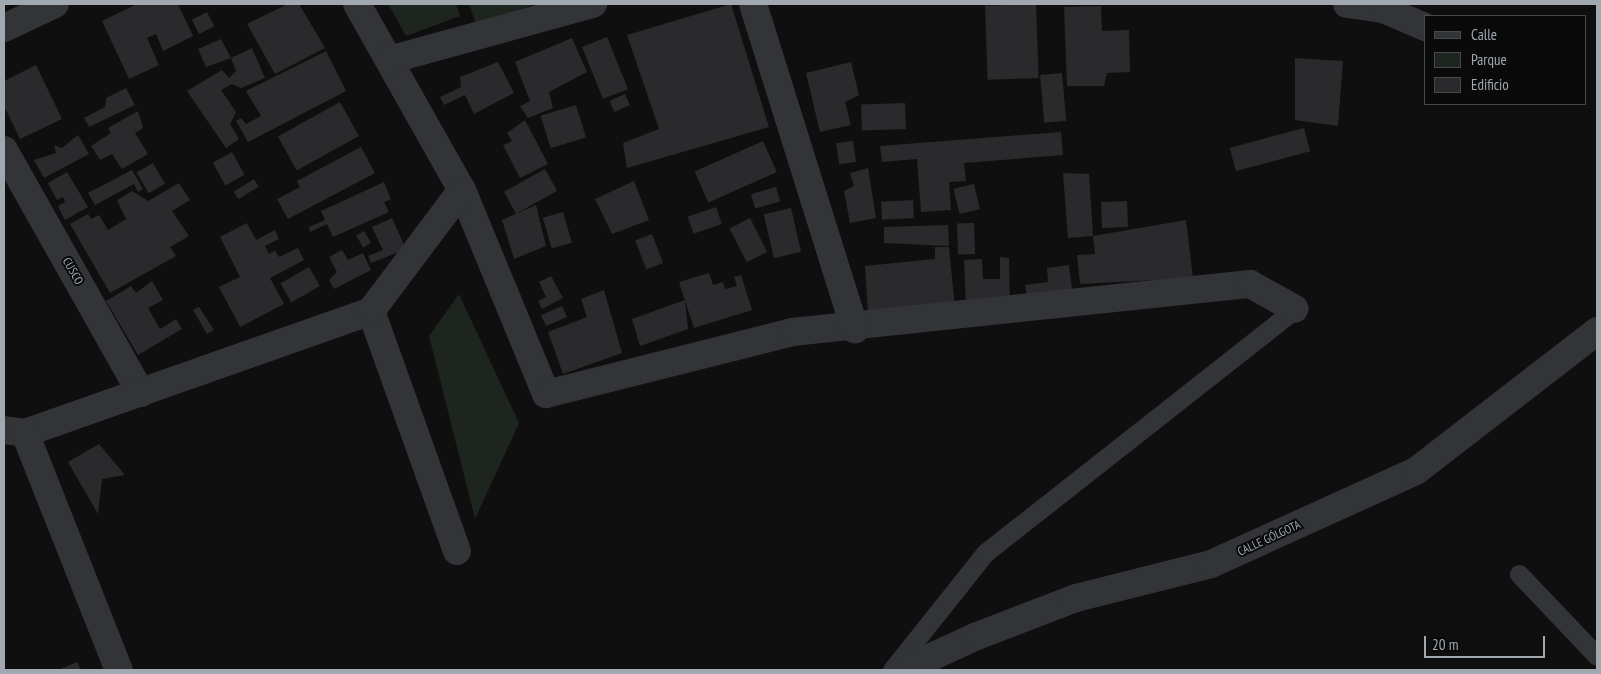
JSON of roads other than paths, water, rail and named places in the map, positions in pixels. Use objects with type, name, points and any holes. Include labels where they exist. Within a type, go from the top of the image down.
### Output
[{"type":"street","points":[[4,28],[55,4]]},
{"type":"street","points":[[357,4],[462,190],[546,394],[792,332],[855,329],[1250,284],[1295,309]]},
{"type":"street","points":[[389,60],[592,4]]},
{"type":"street","points":[[753,4],[855,329]]},
{"type":"street","points":[[1347,4],[1383,9],[1424,27]]},
{"type":"street","name":"CUSCO","points":[[4,150],[141,393]]},
{"type":"street","points":[[119,670],[15,432],[141,393],[371,311],[462,190]]},
{"type":"street","points":[[371,311],[457,551]]},
{"type":"street","name":"CALLE GÓLGOTA","points":[[903,670],[977,636],[1076,598],[1211,564],[1416,471],[1597,331]]},
{"type":"lane","points":[[892,670],[985,553],[1295,309]]},
{"type":"lane","points":[[1519,574],[1597,656]]}]
